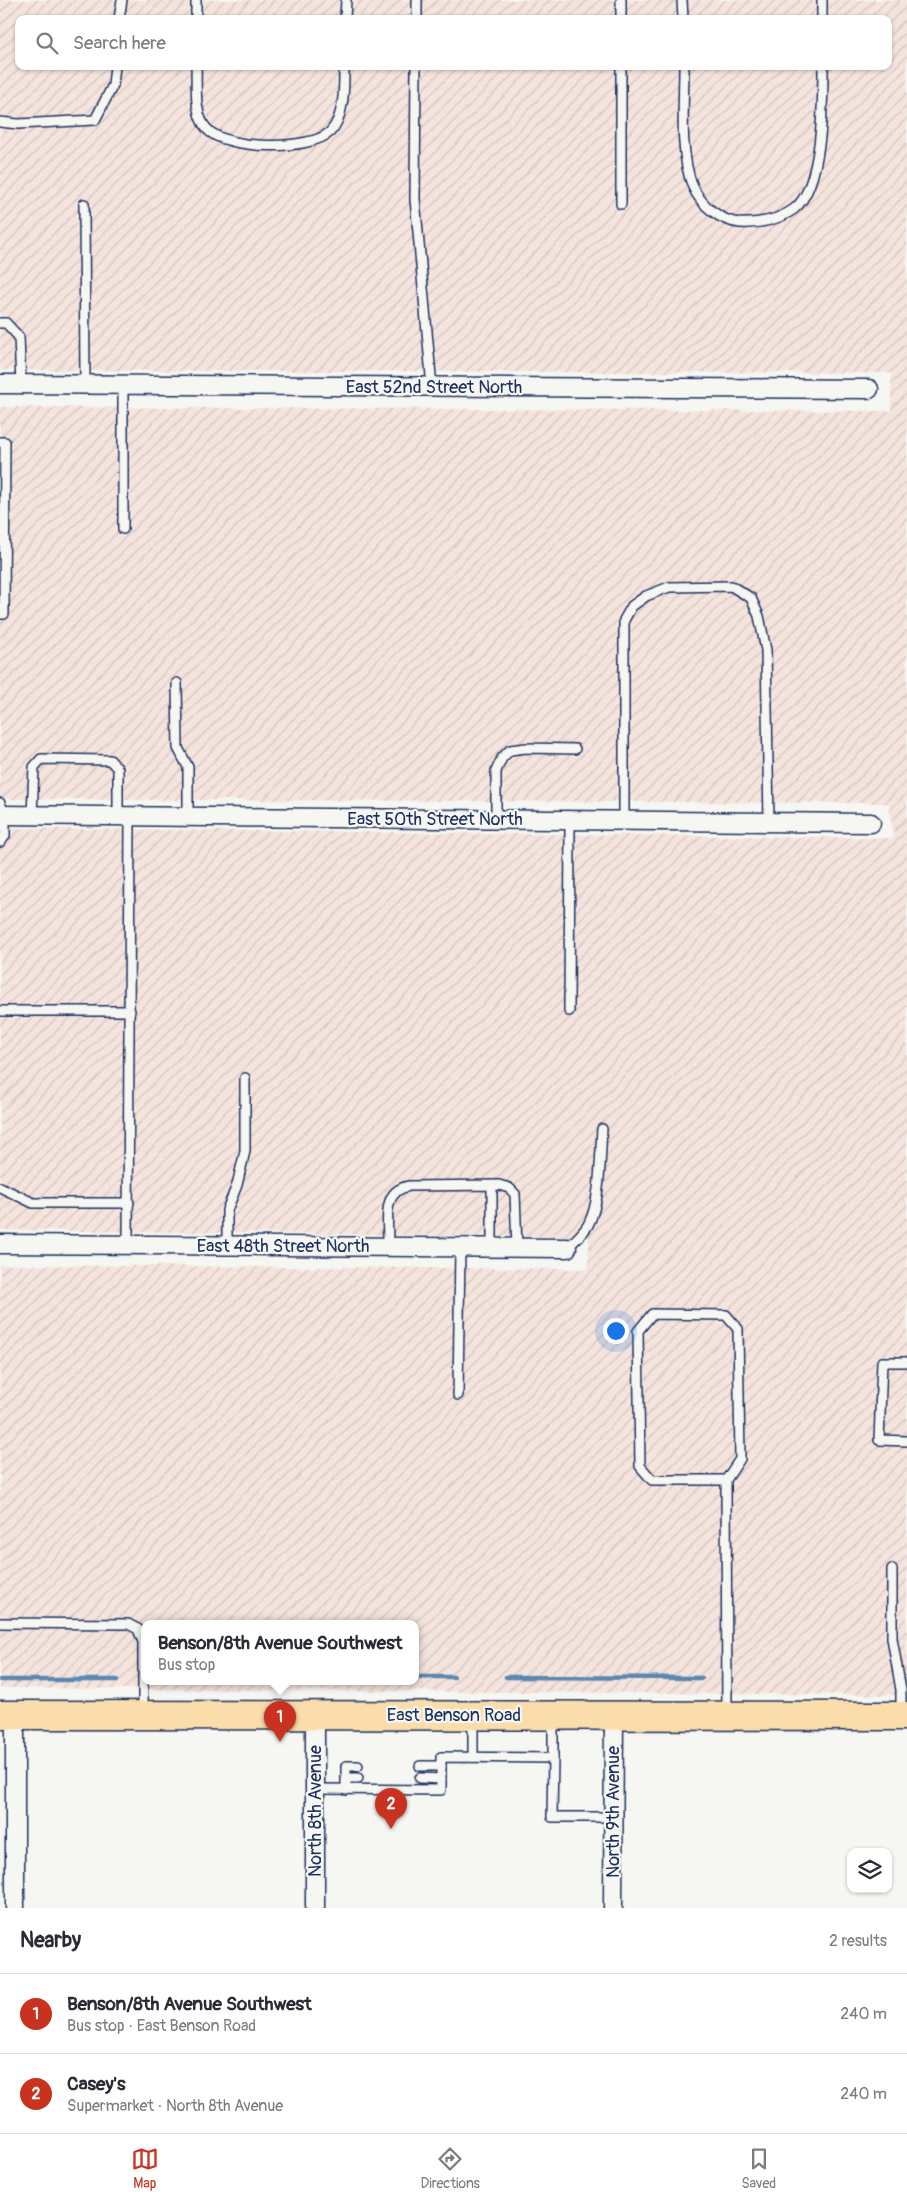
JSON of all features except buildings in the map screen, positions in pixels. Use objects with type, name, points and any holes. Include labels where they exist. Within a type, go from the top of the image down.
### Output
[{"type":"main road","name":"East Benson Road","points":[[8,1715],[904,1716]]},
{"type":"street","name":"East 52nd Street North","points":[[0,384],[869,389]]},
{"type":"street","name":"East 50th Street North","points":[[2,811],[32,816],[871,823]]},
{"type":"street","name":"East 48th Street North","points":[[0,1244],[567,1248]]},
{"type":"street","points":[[8,1715],[15,1908]]},
{"type":"street","name":"North 8th Avenue","points":[[315,1715],[315,1908]]},
{"type":"street","name":"North 9th Avenue","points":[[613,1908],[614,1715]]},
{"type":"lane","points":[[120,15],[122,0]]},
{"type":"lane","points":[[196,0],[196,15]]},
{"type":"lane","points":[[345,15],[346,0]]},
{"type":"lane","points":[[417,0],[417,15]]},
{"type":"lane","points":[[621,0],[621,15]]},
{"type":"lane","points":[[682,0],[683,15]]},
{"type":"lane","points":[[822,0],[822,15]]},
{"type":"lane","points":[[0,122],[18,124],[95,120],[113,85],[115,70]]},
{"type":"lane","points":[[196,70],[198,106],[201,121],[206,129],[214,136],[238,144],[263,145],[311,142],[331,131],[341,111],[344,70]]},
{"type":"lane","points":[[416,70],[415,199],[432,387]]},
{"type":"lane","points":[[620,70],[621,204]]},
{"type":"lane","points":[[684,70],[685,146],[688,172],[694,189],[703,203],[720,217],[737,223],[755,223],[774,218],[795,208],[809,187],[816,162],[819,140],[823,70]]},
{"type":"lane","points":[[84,204],[85,385]]},
{"type":"lane","points":[[0,323],[6,323],[19,337],[21,384]]},
{"type":"lane","points":[[123,529],[124,385]]},
{"type":"lane","points":[[0,442],[5,442],[4,614],[0,614]]},
{"type":"lane","points":[[624,821],[624,620],[632,606],[646,596],[670,587],[731,586],[751,598],[759,616],[766,650],[768,822]]},
{"type":"lane","points":[[177,683],[178,748],[188,766],[188,817]]},
{"type":"lane","points":[[496,820],[496,771],[502,758],[510,750],[526,748],[575,749]]},
{"type":"lane","points":[[32,816],[34,766],[41,758],[110,760],[118,769],[124,816],[130,1011],[128,1245]]},
{"type":"lane","points":[[0,842],[5,836],[2,811]]},
{"type":"lane","points":[[569,1011],[570,820]]},
{"type":"lane","points":[[0,1011],[130,1011]]},
{"type":"lane","points":[[227,1246],[228,1210],[237,1185],[245,1151],[245,1078]]},
{"type":"lane","points":[[567,1248],[584,1232],[590,1223],[598,1187],[602,1129]]},
{"type":"lane","points":[[388,1247],[389,1199],[393,1192],[409,1186],[492,1186],[509,1188],[515,1194],[517,1248]]},
{"type":"lane","points":[[492,1186],[492,1247]]},
{"type":"lane","points":[[0,1187],[33,1203],[129,1203]]},
{"type":"lane","points":[[458,1395],[460,1247]]},
{"type":"lane","points":[[726,1480],[652,1480],[640,1466],[638,1330],[652,1314],[726,1315],[738,1329],[740,1459],[726,1480],[727,1716]]},
{"type":"lane","points":[[907,1362],[882,1362],[879,1440],[907,1441]]},
{"type":"lane","points":[[892,1568],[892,1638],[904,1716]]},
{"type":"lane","points":[[0,1624],[128,1624],[138,1629],[141,1637]]},
{"type":"lane","points":[[143,1685],[143,1715]]},
{"type":"lane","points":[[473,1715],[473,1758]]},
{"type":"lane","points":[[552,1715],[552,1817],[613,1817]]},
{"type":"lane","points":[[315,1789],[440,1790],[440,1757],[553,1758]]},
{"type":"lane","points":[[346,1790],[346,1766],[358,1766]]},
{"type":"lane","points":[[420,1766],[440,1766]]},
{"type":"lane","points":[[347,1778],[358,1778]]},
{"type":"lane","points":[[420,1778],[440,1778]]},
{"type":"shaded area","points":[[0,0],[907,0],[907,1695],[0,1688],[0,1265],[588,1269],[589,1237],[0,1230],[0,828],[893,838],[889,803],[0,799],[0,407],[891,411],[891,373],[0,370]]},
{"type":"waterway","points":[[419,1677],[454,1677]]},
{"type":"waterway","points":[[506,1677],[702,1678]]},
{"type":"waterway","points":[[0,1680],[117,1680]]},
{"type":"place","name":"Benson/8th Avenue Southwest","points":[[280,1742]]},
{"type":"place","name":"Casey's","points":[[391,1829]]}]
